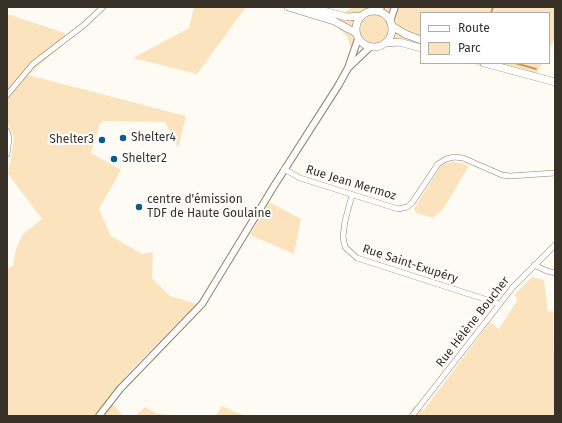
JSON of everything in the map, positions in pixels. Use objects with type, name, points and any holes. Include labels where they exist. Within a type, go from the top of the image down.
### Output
[{"type":"main road","points":[[288,7],[334,21],[357,36],[370,47],[376,48],[386,43],[399,42],[420,48]]},
{"type":"main road","points":[[308,7],[347,17],[361,16],[377,9],[384,13],[391,23],[405,34],[420,40]]},
{"type":"main road","points":[[357,36],[356,24],[361,16]]},
{"type":"main road","points":[[386,43],[392,35],[391,23]]},
{"type":"main road","points":[[488,64],[555,82]]},
{"type":"street","points":[[7,95],[33,64],[84,25],[104,7]]},
{"type":"street","points":[[391,23],[395,7]]},
{"type":"street","points":[[348,68],[357,36]]},
{"type":"street","points":[[99,416],[120,389],[198,310],[348,68],[370,47]]},
{"type":"street","points":[[7,131],[9,139],[7,154]]},
{"type":"street","name":"Rue Jean Mermoz","points":[[284,170],[300,178],[398,209],[407,207],[416,197],[438,164],[446,159],[454,157],[463,158],[502,175],[510,176],[555,172]]},
{"type":"street","name":"Rue Saint-Exupéry","points":[[352,195],[345,221],[343,237],[345,247],[357,258],[500,304]]},
{"type":"street","name":"Rue Hélène Boucher","points":[[412,416],[513,286],[555,245]]},
{"type":"street","points":[[534,265],[555,273]]},
{"type":"green space","points":[[194,7],[246,7],[197,74],[133,58],[189,28]]},
{"type":"green space","points":[[352,7],[555,7],[555,38],[550,48],[550,12],[420,12],[420,49],[397,43],[376,51],[350,46],[347,36],[332,23]]},
{"type":"green space","points":[[7,14],[65,33],[65,43],[28,75],[186,116],[178,148],[165,122],[103,121],[100,124],[91,153],[121,170],[99,209],[111,236],[142,254],[153,252],[152,278],[170,296],[197,304],[129,372],[109,399],[123,416],[7,416],[7,269],[13,266],[16,249],[23,234],[42,219],[8,174],[14,138],[7,122]]},
{"type":"green space","points":[[474,64],[542,64],[534,80]]},
{"type":"green space","points":[[453,162],[469,166],[443,209],[433,218],[416,213],[414,209],[440,167],[446,163]]},
{"type":"green space","points":[[269,202],[301,219],[294,254],[250,235]]},
{"type":"green space","points":[[532,277],[544,280],[548,312],[553,311],[555,416],[409,416],[414,405],[423,411],[490,322],[499,329],[518,299],[514,295]]},
{"type":"green space","points":[[222,406],[224,407],[245,416],[216,416]]},
{"type":"green space","points":[[145,407],[156,413],[172,416],[135,416]]},
{"type":"waterway","points":[[491,12],[493,7]]},
{"type":"waterway","points":[[518,64],[536,69]]},
{"type":"place","name":"Shelter4","points":[[123,138]]},
{"type":"place","name":"Shelter3","points":[[102,140]]},
{"type":"place","name":"Shelter2","points":[[114,159]]},
{"type":"place","name":"centre d'émission TDF de Haute Goulaine","points":[[139,207]]}]
